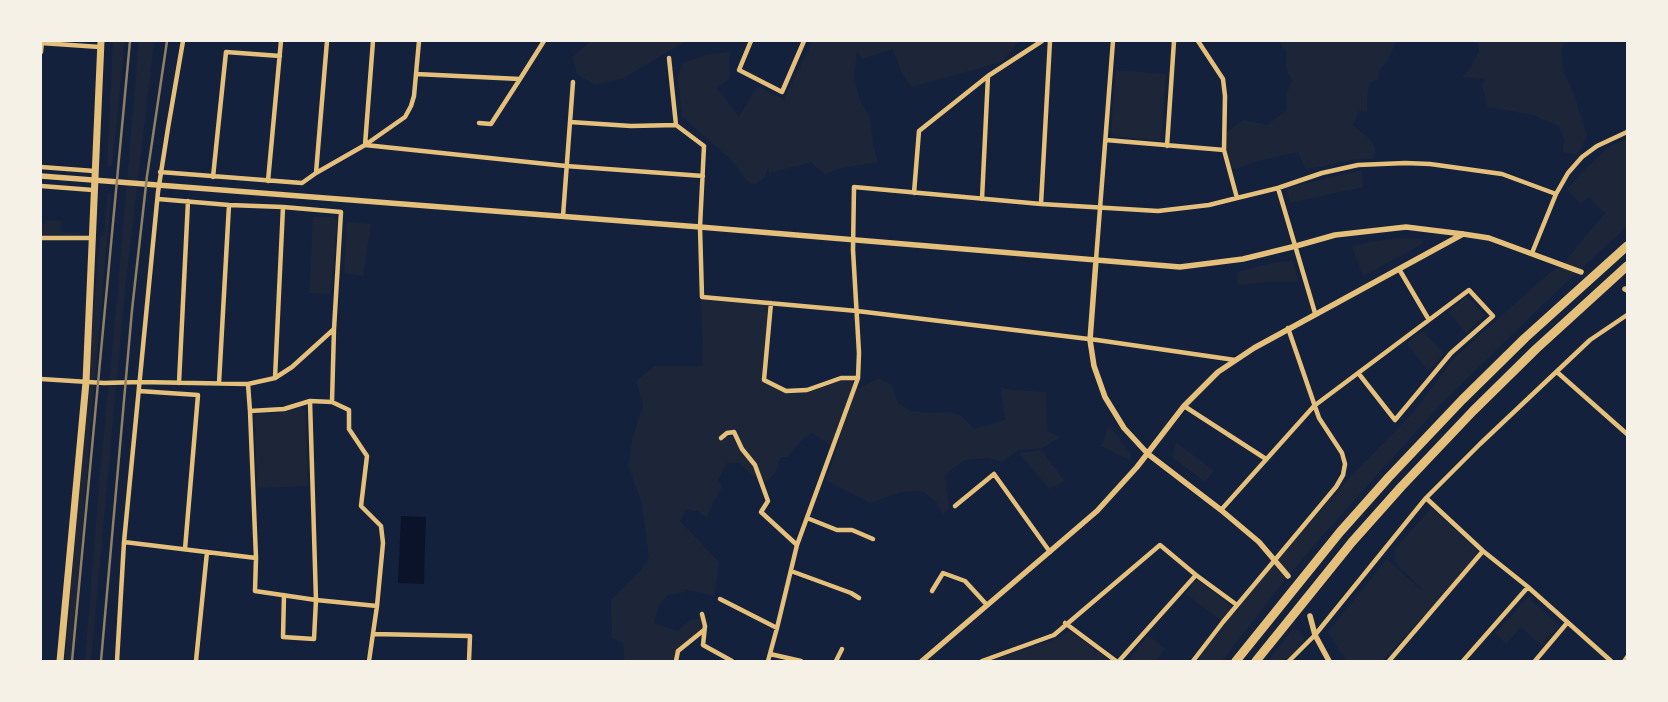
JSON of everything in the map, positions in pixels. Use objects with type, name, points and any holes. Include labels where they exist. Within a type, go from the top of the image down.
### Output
[{"type":"highway","points":[[1236,661],[1334,539],[1389,477],[1462,400],[1518,345],[1627,246]]},
{"type":"highway","points":[[1256,661],[1346,549],[1407,480],[1536,349],[1627,266]]},
{"type":"main road","points":[[60,661],[86,382],[100,44]]},
{"type":"street","points":[[118,661],[124,542],[160,172],[183,41]]},
{"type":"street","points":[[268,181],[281,41]]},
{"type":"street","points":[[316,173],[327,41]]},
{"type":"street","points":[[365,144],[373,41]]},
{"type":"street","points":[[160,172],[302,183],[405,117],[413,101],[419,41]]},
{"type":"street","points":[[479,123],[491,124],[544,41]]},
{"type":"street","points":[[752,41],[739,70],[782,92],[804,41]]},
{"type":"street","points":[[914,193],[919,132],[988,76],[1042,41]]},
{"type":"street","points":[[1041,204],[1050,41]]},
{"type":"street","points":[[1113,41],[1090,340],[1094,366],[1105,397],[1124,428],[1148,454],[1259,542],[1288,576]]},
{"type":"street","points":[[1167,146],[1174,41]]},
{"type":"street","points":[[1198,41],[1223,79],[1225,96],[1224,150],[1237,198]]},
{"type":"street","points":[[41,52],[42,42],[100,44]]},
{"type":"street","points":[[213,177],[226,52],[280,56]]},
{"type":"street","points":[[669,58],[676,125]]},
{"type":"street","points":[[416,74],[520,79]]},
{"type":"street","points":[[982,199],[988,76]]},
{"type":"street","points":[[563,216],[574,82]]},
{"type":"street","points":[[570,122],[631,126],[676,125],[704,146],[700,227],[702,297],[857,311],[1235,360]]},
{"type":"street","points":[[1532,253],[1556,194],[1568,173],[1582,157],[1597,146],[1627,132]]},
{"type":"street","points":[[1106,140],[1224,150]]},
{"type":"street","points":[[365,144],[566,166],[703,176]]},
{"type":"street","points":[[768,661],[797,545],[858,378],[859,352],[853,250],[854,187],[1041,204],[1158,211],[1208,205],[1278,188],[1322,173],[1358,165],[1405,162],[1502,174],[1556,194]]},
{"type":"street","points":[[41,167],[94,172]]},
{"type":"street","points":[[41,176],[563,216],[1180,267],[1243,258],[1335,235],[1406,227],[1489,238],[1582,272]]},
{"type":"street","points":[[41,186],[94,190]]},
{"type":"street","points":[[1278,188],[1315,313]]},
{"type":"street","points":[[158,199],[341,212],[332,402]]},
{"type":"street","points":[[179,383],[188,201]]},
{"type":"street","points":[[219,383],[229,204]]},
{"type":"street","points":[[275,378],[283,207]]},
{"type":"street","points":[[924,660],[1096,511],[1148,454],[1184,406],[1212,377],[1235,360],[1288,328],[1463,234]]},
{"type":"street","points":[[41,238],[92,238]]},
{"type":"street","points":[[1399,269],[1429,320]]},
{"type":"street","points":[[1221,510],[1314,406],[1359,374],[1468,290],[1493,316],[1451,354],[1395,420],[1359,374]]},
{"type":"street","points":[[771,303],[764,380],[786,391],[807,390],[841,378],[858,378]]},
{"type":"street","points":[[1289,661],[1315,635],[1426,498],[1590,340],[1627,314]]},
{"type":"street","points":[[1193,661],[1237,605],[1336,487],[1343,475],[1345,464],[1342,453],[1319,418],[1288,328]]},
{"type":"street","points":[[41,379],[86,382],[248,384],[275,378],[292,368],[334,329]]},
{"type":"street","points":[[1557,372],[1627,434]]},
{"type":"street","points":[[248,384],[256,558],[255,591],[377,606]]},
{"type":"street","points":[[139,391],[198,395],[185,549]]},
{"type":"street","points":[[284,595],[283,637],[314,639],[316,600],[310,401]]},
{"type":"street","points":[[250,412],[284,409],[310,401],[332,402],[349,410],[349,429],[367,456],[361,506],[381,526],[383,543],[369,661]]},
{"type":"street","points":[[1184,406],[1266,459]]},
{"type":"street","points":[[721,438],[727,433],[734,432],[742,449],[755,465],[768,501],[761,512],[797,545]]},
{"type":"street","points":[[955,506],[994,474],[1050,552]]},
{"type":"street","points":[[1426,498],[1483,551],[1528,587],[1611,661]]},
{"type":"street","points":[[808,518],[837,530],[852,530],[873,539]]},
{"type":"street","points":[[124,542],[256,558]]},
{"type":"street","points":[[982,661],[1054,635],[1065,623],[1160,545],[1237,605]]},
{"type":"street","points":[[1389,661],[1483,551]]},
{"type":"street","points":[[196,661],[207,552]]},
{"type":"street","points":[[791,572],[851,593],[859,598]]},
{"type":"street","points":[[932,591],[942,573],[965,581],[987,605]]},
{"type":"street","points":[[1065,623],[1117,661],[1196,574]]},
{"type":"street","points":[[1462,661],[1528,587]]},
{"type":"street","points":[[720,599],[777,628]]},
{"type":"street","points":[[702,614],[705,626],[703,645],[732,661]]},
{"type":"street","points":[[1310,616],[1315,635],[1329,661]]},
{"type":"street","points":[[1535,661],[1567,623]]},
{"type":"street","points":[[676,661],[678,651],[704,630]]},
{"type":"street","points":[[373,634],[470,636],[469,661]]},
{"type":"street","points":[[836,661],[842,649]]},
{"type":"street","points":[[770,654],[801,661]]},
{"type":"shaded area","points":[[113,41],[125,41],[112,166],[107,167]]},
{"type":"shaded area","points":[[139,41],[154,41],[125,290],[91,661],[86,661],[99,483]]},
{"type":"shaded area","points":[[591,41],[686,41],[624,78],[595,85],[577,74],[572,57]]},
{"type":"shaded area","points":[[813,41],[1019,41],[1002,62],[911,87],[902,73],[892,48],[862,59],[857,51],[854,79],[861,102],[870,118],[873,145],[878,162],[837,169],[825,174],[812,162],[769,173],[768,168],[764,178],[754,185],[745,179],[734,163],[682,116],[678,78],[682,63],[709,54],[730,52],[729,79],[717,88],[739,117],[757,86],[784,99]]},
{"type":"shaded area","points":[[1280,41],[1396,41],[1388,61],[1380,69],[1378,80],[1370,82],[1367,96],[1367,111],[1359,111],[1353,125],[1370,139],[1375,147],[1373,159],[1350,160],[1306,170],[1298,152],[1257,161],[1237,169],[1229,168],[1224,134],[1243,120],[1267,125],[1287,110],[1286,95],[1292,80],[1286,68],[1286,51]]},
{"type":"shaded area","points":[[1477,41],[1565,41],[1561,53],[1564,73],[1575,97],[1587,135],[1578,155],[1563,152],[1564,140],[1559,126],[1533,115],[1487,107],[1482,85],[1485,79],[1462,77],[1471,67],[1479,51]]},
{"type":"shaded area","points":[[1116,70],[1166,74],[1161,141],[1114,136],[1111,133]]},
{"type":"shaded area","points":[[1627,139],[1627,227],[1558,290],[1440,405],[1324,534],[1281,585],[1222,661],[1194,661],[1237,606],[1292,543],[1353,474],[1412,414],[1455,357],[1531,289],[1561,264],[1568,261],[1565,261],[1605,213],[1589,197],[1580,204],[1567,189],[1611,145]]},
{"type":"shaded area","points":[[1362,170],[1363,187],[1290,203],[1286,188]]},
{"type":"shaded area","points":[[108,193],[111,194],[74,633],[71,661],[65,661],[100,237],[104,235]]},
{"type":"shaded area","points":[[313,217],[334,217],[337,221],[330,294],[309,293]]},
{"type":"shaded area","points":[[46,220],[61,221],[61,232],[80,233],[81,237],[41,237],[41,224],[45,224]]},
{"type":"shaded area","points":[[347,222],[371,224],[363,276],[344,273]]},
{"type":"shaded area","points":[[1399,238],[1422,239],[1422,244],[1363,276],[1352,246]]},
{"type":"shaded area","points":[[1293,261],[1299,282],[1238,285],[1237,272],[1276,262]]},
{"type":"shaded area","points":[[1466,296],[1485,315],[1466,333],[1449,313]]},
{"type":"shaded area","points":[[701,299],[771,303],[762,380],[773,385],[798,390],[850,378],[857,381],[836,429],[833,447],[812,433],[804,438],[788,457],[781,457],[776,472],[767,482],[751,474],[739,463],[727,463],[718,480],[722,487],[707,518],[698,511],[686,509],[680,521],[719,562],[714,596],[685,589],[685,592],[668,595],[659,605],[654,623],[678,631],[690,620],[702,618],[704,628],[676,651],[676,661],[625,661],[623,643],[612,638],[611,600],[641,570],[649,558],[642,504],[628,466],[633,436],[643,406],[636,381],[654,366],[703,366]]},
{"type":"shaded area","points":[[1423,331],[1444,354],[1428,371],[1407,343]]},
{"type":"shaded area","points":[[879,378],[892,385],[898,403],[911,411],[930,413],[950,412],[960,415],[974,429],[1005,420],[1001,388],[1046,392],[1047,431],[1060,437],[1043,448],[1019,450],[1002,462],[988,458],[964,460],[945,475],[949,508],[943,515],[936,502],[923,491],[901,492],[870,503],[826,480],[853,391]]},
{"type":"shaded area","points":[[301,407],[305,410],[308,486],[257,488],[255,417],[257,414],[281,413]]},
{"type":"shaded area","points":[[1109,425],[1130,453],[1130,460],[1101,446]]},
{"type":"shaded area","points":[[1176,442],[1214,471],[1205,482],[1172,457]]},
{"type":"shaded area","points":[[1041,450],[1065,481],[1049,489],[1019,453]]},
{"type":"shaded area","points":[[1431,508],[1481,554],[1382,661],[1346,661],[1328,632],[1387,559],[1423,590],[1395,562],[1395,549]]},
{"type":"shaded area","points":[[401,516],[426,517],[424,584],[398,583]]},
{"type":"shaded area","points":[[1198,580],[1233,609],[1223,622],[1186,594],[1194,582]]},
{"type":"shaded area","points":[[1528,597],[1559,625],[1541,645],[1521,627],[1506,644],[1495,633]]},
{"type":"shaded area","points":[[1292,630],[1299,630],[1305,641],[1286,661],[1268,661]]},
{"type":"shaded area","points":[[1070,631],[1109,661],[988,661],[1051,641]]},
{"type":"shaded area","points":[[1148,635],[1165,649],[1156,661],[1128,661]]},
{"type":"railway","points":[[72,661],[130,41]]},
{"type":"railway","points":[[101,661],[132,310],[147,176],[167,41]]}]
